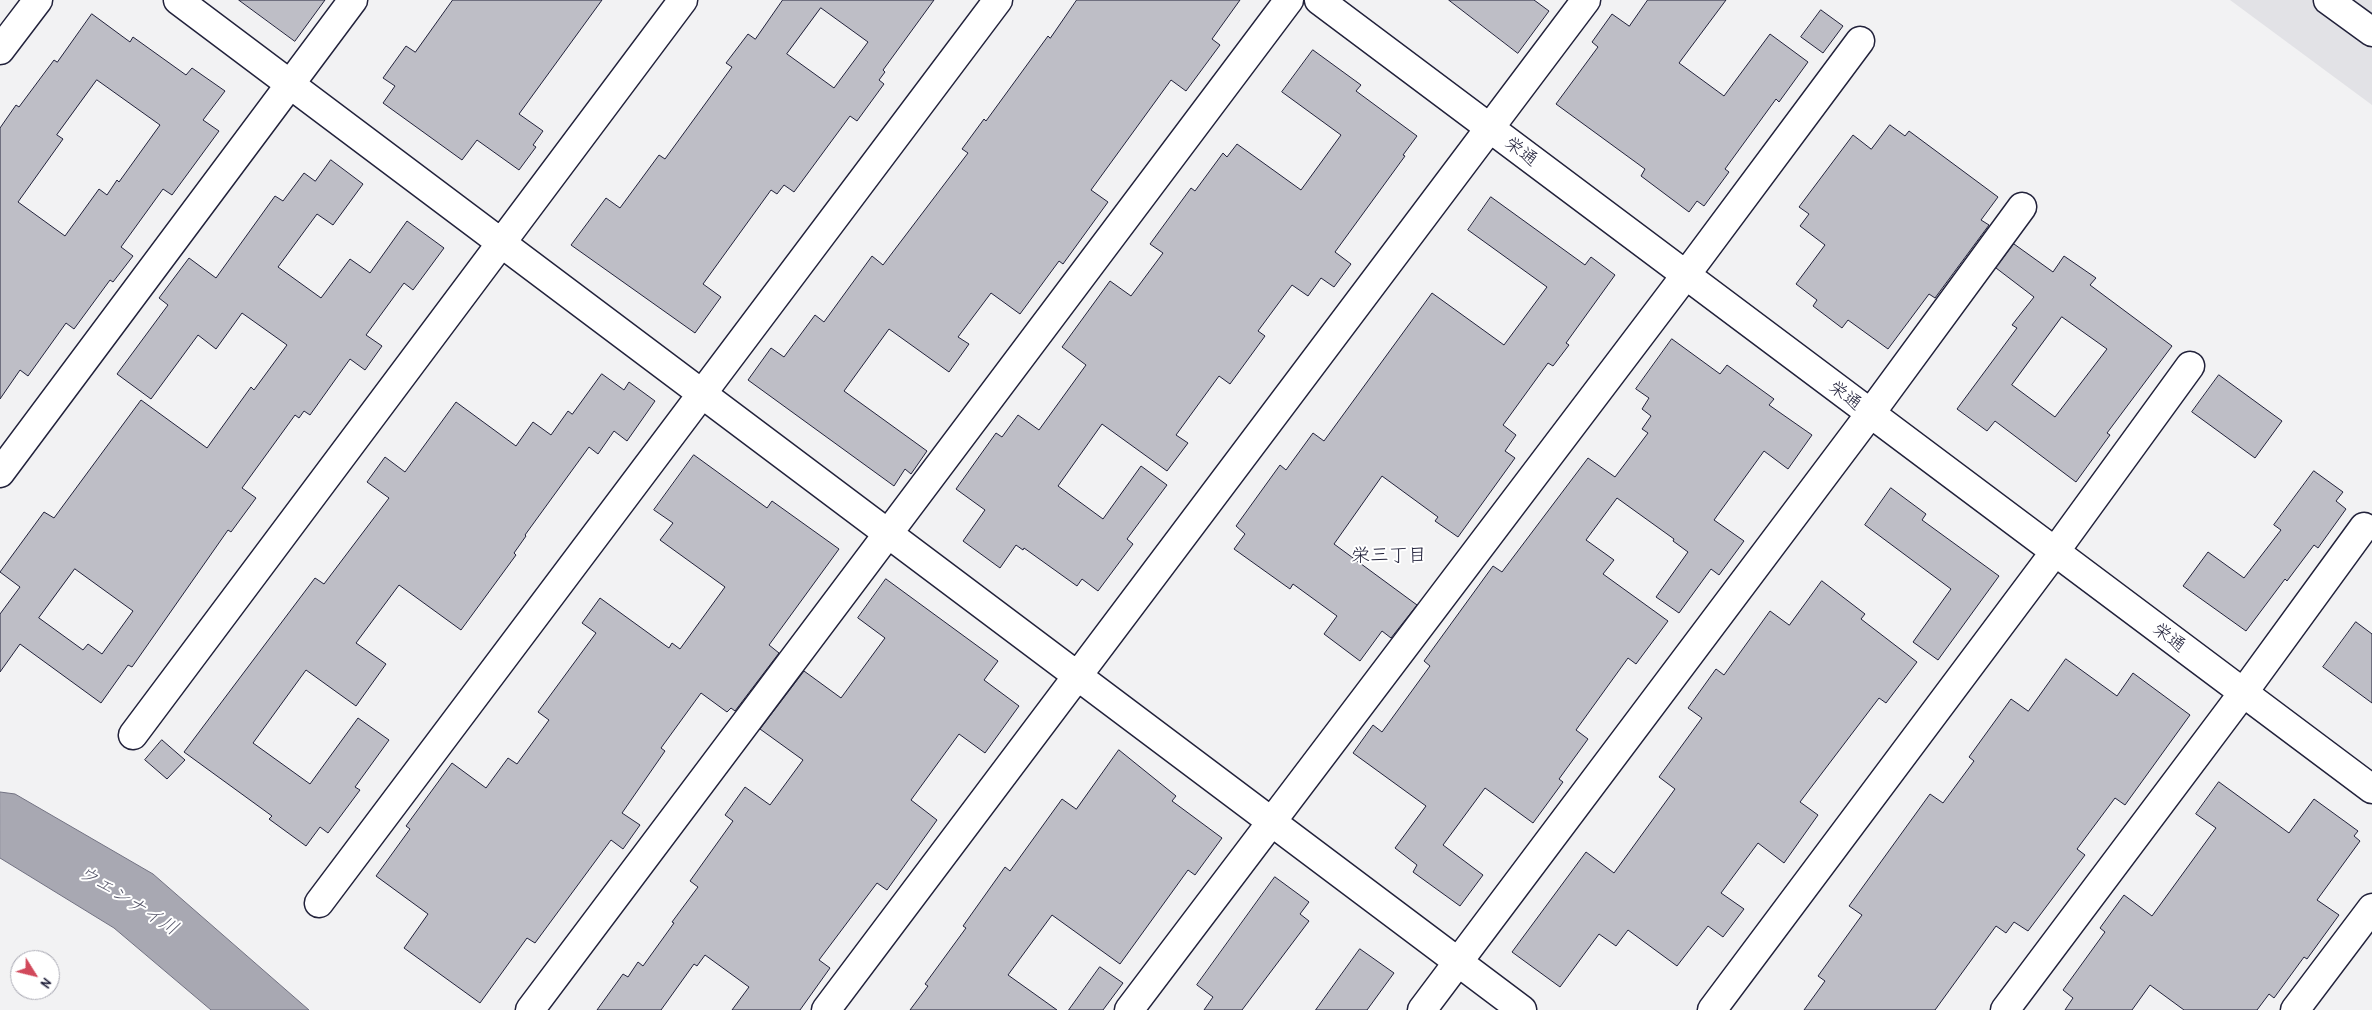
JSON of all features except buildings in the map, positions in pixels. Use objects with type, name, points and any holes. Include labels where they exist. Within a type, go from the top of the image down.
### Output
[{"type":"street","points":[[0,50],[38,0]]},
{"type":"street","points":[[178,0],[1076,677],[1272,821],[1522,1010]]},
{"type":"street","points":[[0,474],[353,0]]},
{"type":"street","points":[[133,735],[683,0]]},
{"type":"street","points":[[319,903],[998,0]]},
{"type":"street","points":[[530,1010],[886,534],[1290,0]]},
{"type":"street","name":"栄通","points":[[1319,0],[2372,789]]},
{"type":"street","points":[[826,1010],[1491,129],[1586,0]]},
{"type":"street","points":[[2328,0],[2372,32]]},
{"type":"street","points":[[1129,1010],[1685,276],[1860,41]]},
{"type":"street","points":[[1422,1010],[1870,414],[2022,208]]},
{"type":"street","points":[[1712,1010],[2054,552],[2190,366]]},
{"type":"street","points":[[2005,1010],[2243,693],[2364,527]]},
{"type":"street","points":[[2296,1010],[2372,908]]},
{"type":"shaded area","points":[[2230,0],[2372,0],[2372,105]]},
{"type":"water","name":"ウエンナイ川","points":[[0,792],[15,794],[153,874],[309,1010],[211,1010],[114,928],[0,858]]},
{"type":"district","name":"栄三丁目","points":[[1389,556]]}]
